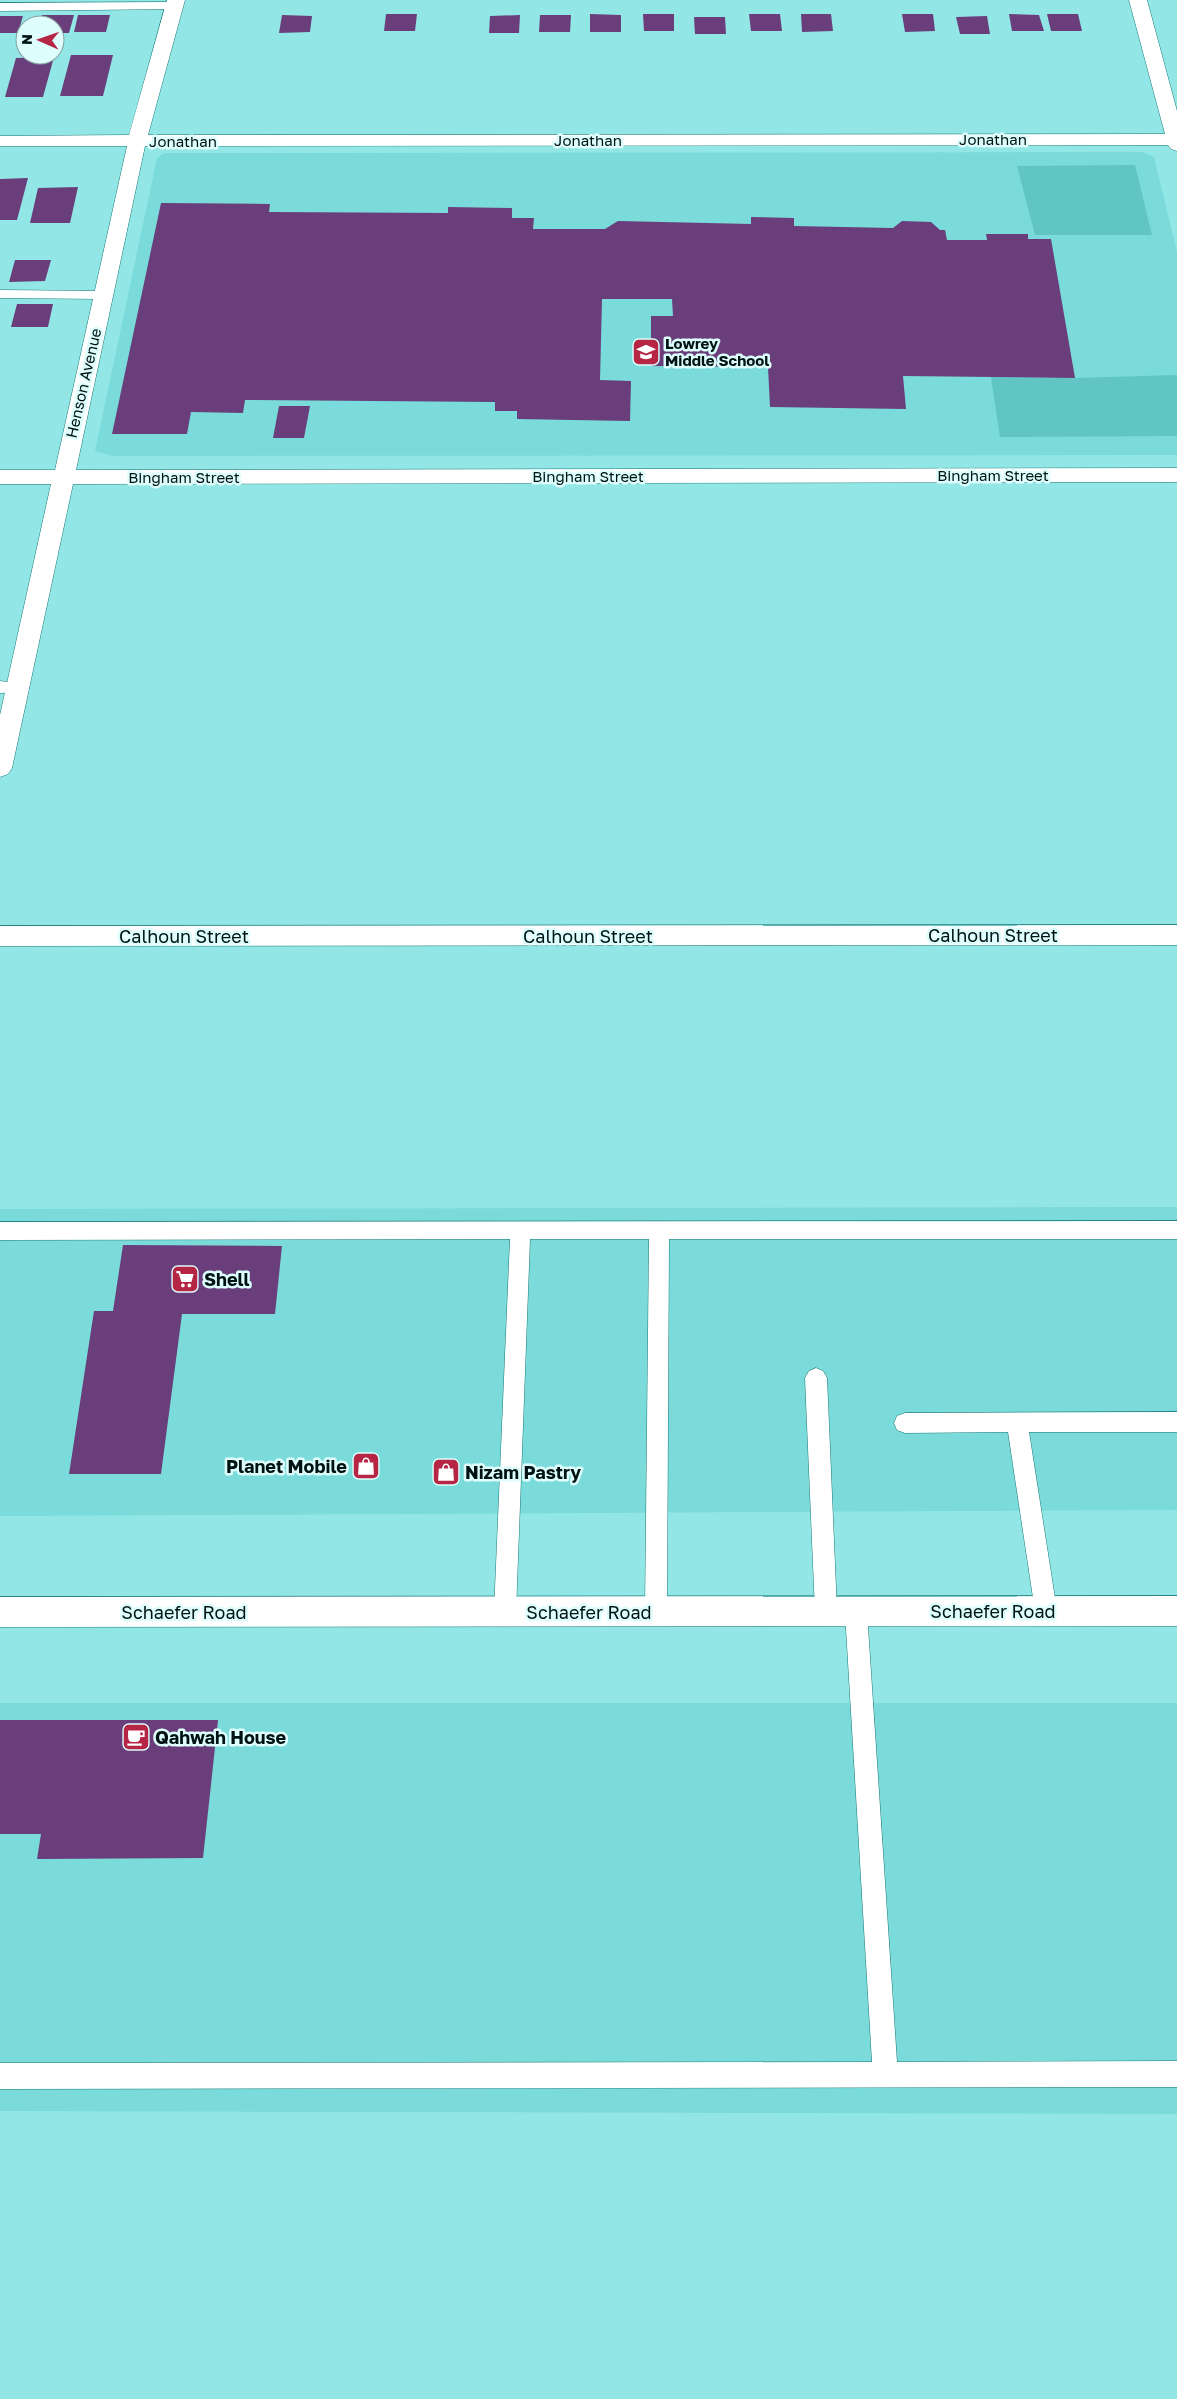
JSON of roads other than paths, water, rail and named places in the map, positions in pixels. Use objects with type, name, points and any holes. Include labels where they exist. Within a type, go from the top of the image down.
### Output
[{"type":"street","points":[[1138,0],[1176,141]]},
{"type":"street","name":"Henson Avenue","points":[[0,768],[8,688],[62,477],[137,141],[175,3]]},
{"type":"street","name":"Jonathan","points":[[0,141],[1176,141]]},
{"type":"street","name":"Bingham Street","points":[[0,477],[1177,475]]},
{"type":"street","name":"Calhoun Street","points":[[0,936],[1177,935]]},
{"type":"street","name":"Schaefer Road","points":[[0,1612],[1177,1611]]},
{"type":"lane","points":[[0,7],[175,3]]},
{"type":"lane","points":[[0,294],[102,295]]},
{"type":"lane","points":[[504,1612],[520,1230]]},
{"type":"lane","points":[[656,1612],[659,1230]]},
{"type":"lane","points":[[0,1231],[1177,1230]]},
{"type":"lane","points":[[816,1378],[826,1612]]},
{"type":"lane","points":[[904,1422],[1177,1422]]},
{"type":"lane","points":[[1017,1422],[1032,1509],[1046,1612]]},
{"type":"lane","points":[[856,1612],[885,2074]]},
{"type":"lane","points":[[0,2076],[1177,2074]]},
{"type":"place","name":"Lowrey Middle School","points":[[646,352]]},
{"type":"place","name":"Shell","points":[[185,1279]]},
{"type":"place","name":"Planet Mobile","points":[[366,1466]]},
{"type":"place","name":"Nizam Pastry","points":[[446,1472]]},
{"type":"place","name":"Qahwah House","points":[[136,1737]]}]
